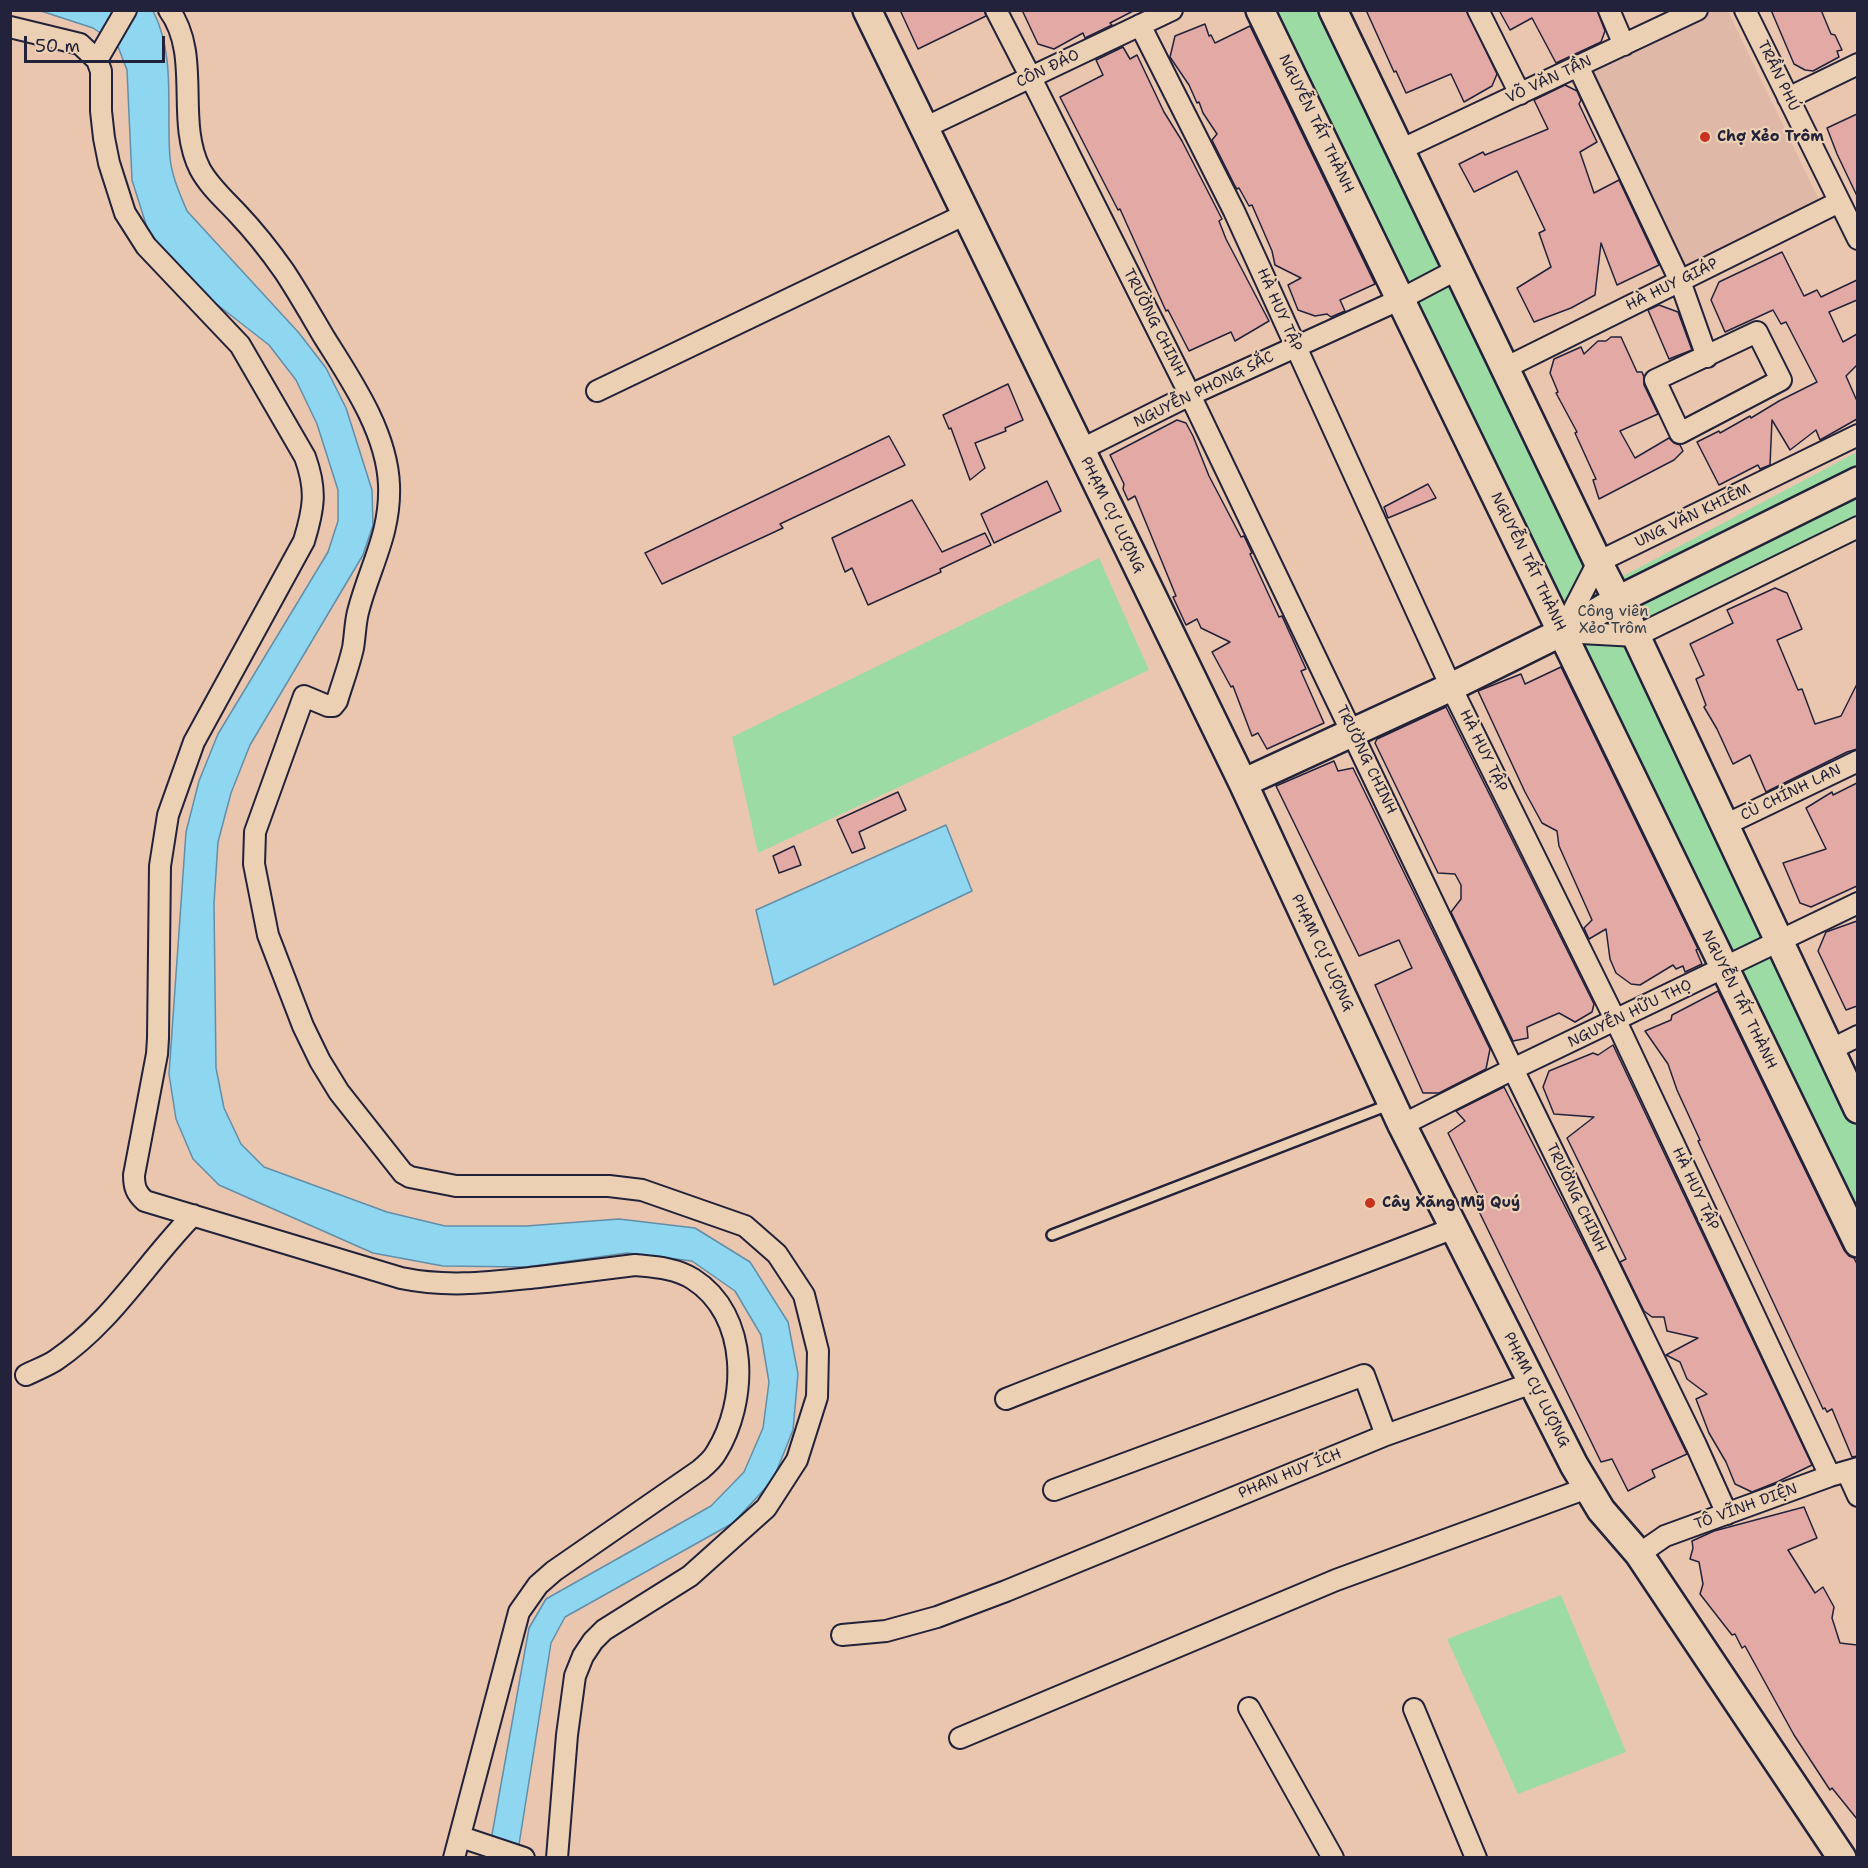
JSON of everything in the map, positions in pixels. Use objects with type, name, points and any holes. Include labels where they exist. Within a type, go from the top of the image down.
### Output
[{"type":"street","points":[[97,60],[126,10]]},
{"type":"street","points":[[170,10],[177,21],[183,39],[188,124],[193,150],[201,170],[213,187],[258,236],[284,272],[364,402],[380,440],[389,483],[388,515],[377,561],[358,612],[353,648],[337,701],[333,706],[328,706],[304,696],[255,832],[254,864],[268,935],[307,1035],[339,1092],[396,1166],[410,1177],[456,1186],[609,1186],[642,1190],[745,1226],[777,1254],[804,1295],[818,1352],[817,1397],[797,1460],[766,1508],[690,1576],[604,1630],[583,1656],[575,1676],[567,1735],[557,1857]]},
{"type":"street","name":"PHẠM CỰ LƯỢNG","points":[[867,10],[1243,783],[1397,1114],[1587,1488],[1601,1510],[1639,1554],[1842,1857]]},
{"type":"street","name":"TRƯỜNG CHINH","points":[[996,10],[1190,395],[1696,1445],[1727,1514]]},
{"type":"street","name":"CÔN ĐẢO","points":[[924,128],[1172,10]]},
{"type":"street","name":"NGUYỄN TẤT THÀNH","points":[[1260,10],[1857,1243]]},
{"type":"street","points":[[1333,10],[1598,562],[1636,636],[1857,1109]]},
{"type":"street","points":[[1478,10],[1520,94]]},
{"type":"street","points":[[1609,10],[1624,45]]},
{"type":"street","name":"VÕ VĂN TẦN","points":[[1400,150],[1698,10]]},
{"type":"street","name":"TRẦN PHÚ","points":[[1745,10],[1857,239]]},
{"type":"street","name":"HÀ HUY TẬP","points":[[1140,25],[1234,211],[1451,687],[1616,1021],[1857,1496]]},
{"type":"street","points":[[10,27],[80,44],[97,60],[101,71],[104,138],[109,163],[125,213],[146,246],[240,345],[305,458],[312,477],[315,497],[304,541],[194,742],[168,815],[162,840],[160,866],[158,1046],[134,1175],[134,1188],[145,1201],[401,1278],[424,1282],[481,1283],[636,1265],[660,1267],[692,1278],[707,1289],[731,1325],[738,1363],[738,1391],[729,1428],[715,1456],[700,1470],[554,1571],[538,1585],[519,1612],[470,1840],[454,1857]]},
{"type":"street","points":[[1788,98],[1857,64]]},
{"type":"street","points":[[1578,66],[1680,281],[1707,357]]},
{"type":"street","name":"HÀ HUY GIÁP","points":[[1505,368],[1839,202]]},
{"type":"street","points":[[597,391],[966,214]]},
{"type":"street","name":"NGUYỄN PHONG SẮC","points":[[1080,450],[1190,395],[1401,299],[1458,269]]},
{"type":"street","points":[[1757,332],[1781,380],[1680,433],[1655,380],[1707,357],[1757,332]]},
{"type":"street","name":"UNG VĂN KHIÊM","points":[[1598,562],[1857,435]]},
{"type":"street","points":[[1243,783],[1451,687],[1562,632],[1618,600],[1857,481]]},
{"type":"street","points":[[1562,632],[1636,636],[1857,527]]},
{"type":"street","points":[[1562,632],[1598,562]]},
{"type":"street","name":"CÙ CHÍNH LAN","points":[[1725,825],[1857,761]]},
{"type":"street","name":"NGUYỄN HỮU THỌ","points":[[1397,1114],[1513,1069],[1857,903]]},
{"type":"street","points":[[1830,1050],[1857,1036]]},
{"type":"street","points":[[26,1375],[54,1362],[99,1326],[140,1279],[158,1253],[194,1215]]},
{"type":"street","points":[[1006,1399],[1454,1228]]},
{"type":"street","points":[[1054,1490],[1364,1375],[1386,1435]]},
{"type":"street","name":"PHAN HUY ÍCH","points":[[842,1635],[886,1631],[937,1617],[1006,1592],[1386,1435],[1532,1383]]},
{"type":"street","name":"TÔ VĨNH DIỆN","points":[[1639,1554],[1665,1536],[1845,1472]]},
{"type":"street","points":[[960,1738],[1336,1580],[1587,1488]]},
{"type":"street","points":[[1249,1708],[1333,1857]]},
{"type":"street","points":[[1414,1709],[1476,1857]]},
{"type":"street","points":[[470,1840],[524,1857]]},
{"type":"lane","points":[[1052,1234],[1397,1114]]},
{"type":"shaded area","name":"Chợ Xẻo Trôm","points":[[1711,11],[1728,11],[1821,204],[1685,270],[1589,70]]},
{"type":"green space","name":"Công viên Xẻo Trôm","points":[[1274,11],[1341,11],[1616,580],[1857,452],[1857,526],[1646,642],[1857,1081],[1857,1220]]},
{"type":"green space","points":[[1099,558],[1149,670],[758,853],[732,737]]},
{"type":"green space","points":[[1561,1595],[1626,1752],[1518,1794],[1447,1639]]},
{"type":"water","points":[[41,11],[153,11],[165,46],[169,83],[171,165],[187,211],[299,333],[326,368],[346,408],[372,490],[373,525],[363,555],[250,745],[231,793],[218,842],[214,903],[216,1068],[224,1108],[241,1144],[264,1167],[387,1212],[445,1226],[526,1226],[619,1219],[695,1228],[750,1262],[788,1322],[798,1374],[793,1430],[773,1480],[733,1523],[565,1617],[551,1643],[517,1857],[488,1857],[529,1628],[546,1599],[711,1506],[744,1472],[763,1428],[769,1382],[761,1335],[735,1291],[692,1261],[627,1253],[526,1267],[443,1266],[373,1253],[219,1185],[193,1159],[176,1119],[169,1074],[186,832],[199,781],[218,734],[328,552],[338,521],[338,490],[317,424],[296,380],[269,345],[192,285],[150,237],[132,180],[127,70],[117,44],[93,28]]},
{"type":"water","points":[[946,825],[972,891],[774,985],[756,910]]},
{"type":"building","points":[[900,10],[984,10],[986,16],[918,49]]},
{"type":"building","points":[[1022,10],[1135,10],[1110,23],[1112,25],[1085,38],[1083,33],[1054,49],[1038,44]]},
{"type":"building","points":[[1366,10],[1466,10],[1497,74],[1492,86],[1464,102],[1451,74],[1406,93]]},
{"type":"building","points":[[1499,10],[1597,10],[1605,31],[1601,42],[1556,63],[1532,18],[1510,30]]},
{"type":"building","points":[[1771,10],[1821,10],[1831,34],[1835,35],[1842,50],[1837,51],[1839,57],[1813,71],[1805,70],[1794,64]]},
{"type":"building","points":[[1205,24],[1209,36],[1211,35],[1215,43],[1250,26],[1375,284],[1340,300],[1345,311],[1331,317],[1327,314],[1315,316],[1298,310],[1288,285],[1301,278],[1275,265],[1272,251],[1252,205],[1249,206],[1239,188],[1235,186],[1212,140],[1217,134],[1170,57],[1175,36]]},
{"type":"building","points":[[1123,47],[1130,59],[1137,55],[1164,112],[1182,141],[1222,219],[1219,221],[1226,239],[1269,321],[1235,341],[1231,332],[1189,351],[1168,310],[1166,311],[1120,209],[1118,210],[1060,97],[1103,75],[1096,60]]},
{"type":"building","points":[[1565,85],[1577,91],[1581,100],[1579,104],[1597,142],[1580,152],[1594,193],[1619,180],[1659,265],[1617,285],[1601,243],[1595,295],[1571,308],[1534,322],[1517,288],[1551,267],[1539,233],[1545,230],[1517,171],[1474,192],[1459,164],[1483,152],[1485,155],[1548,129],[1534,100]]},
{"type":"building","points":[[1857,114],[1857,196],[1827,128]]},
{"type":"building","points":[[1782,252],[1804,296],[1817,290],[1821,297],[1857,280],[1857,300],[1829,312],[1843,342],[1857,334],[1857,365],[1846,376],[1857,401],[1857,419],[1820,440],[1816,430],[1790,450],[1772,420],[1770,465],[1760,469],[1758,465],[1719,485],[1697,442],[1719,431],[1720,433],[1750,416],[1751,418],[1817,382],[1786,322],[1781,324],[1773,310],[1725,332],[1711,300],[1719,282]]},
{"type":"building","points":[[1659,305],[1678,312],[1692,350],[1669,359],[1648,310]]},
{"type":"building","points":[[1611,337],[1621,337],[1637,372],[1642,372],[1644,385],[1658,414],[1620,431],[1635,458],[1669,438],[1680,445],[1683,451],[1674,460],[1599,499],[1593,480],[1596,479],[1575,433],[1577,432],[1556,393],[1558,392],[1550,373],[1554,359],[1581,347],[1584,354],[1598,341],[1606,341]]},
{"type":"building","points":[[1008,384],[1023,420],[1005,428],[1006,431],[975,443],[985,468],[970,480],[951,428],[949,429],[943,415]]},
{"type":"building","points":[[1177,420],[1186,423],[1209,476],[1241,537],[1244,536],[1279,617],[1282,616],[1306,669],[1301,671],[1324,723],[1267,749],[1258,733],[1252,736],[1233,686],[1231,687],[1212,652],[1230,642],[1201,628],[1197,619],[1186,625],[1135,496],[1128,500],[1123,489],[1124,484],[1110,455]]},
{"type":"building","points":[[889,436],[905,465],[780,524],[783,528],[662,584],[645,553]]},
{"type":"building","points":[[1047,481],[1061,511],[994,543],[981,514]]},
{"type":"building","points":[[1428,484],[1436,498],[1388,518],[1384,507]]},
{"type":"building","points":[[912,500],[942,552],[985,533],[991,545],[940,569],[941,572],[868,605],[852,568],[845,572],[832,538]]},
{"type":"building","points":[[1775,588],[1787,593],[1802,629],[1777,640],[1798,690],[1802,689],[1815,724],[1841,716],[1857,684],[1857,749],[1766,792],[1750,755],[1733,764],[1704,707],[1706,705],[1696,679],[1704,675],[1690,644],[1733,623],[1727,610]]},
{"type":"building","points":[[1561,667],[1698,949],[1696,950],[1702,964],[1685,972],[1683,966],[1676,969],[1673,965],[1640,985],[1631,984],[1616,973],[1610,959],[1606,929],[1589,939],[1584,928],[1592,920],[1559,846],[1557,831],[1542,823],[1478,691],[1521,674],[1525,684]]},
{"type":"building","points":[[1446,707],[1594,1004],[1592,1012],[1575,1022],[1559,1013],[1527,1027],[1528,1038],[1513,1041],[1451,912],[1461,899],[1461,885],[1455,874],[1438,873],[1375,743],[1377,739]]},
{"type":"building","points":[[1334,761],[1338,771],[1353,768],[1490,1049],[1486,1069],[1439,1093],[1423,1093],[1375,985],[1412,968],[1399,940],[1359,956],[1276,786]]},
{"type":"building","points":[[1857,783],[1857,886],[1811,907],[1800,903],[1783,863],[1826,849],[1806,808],[1832,792],[1833,795]]},
{"type":"building","points":[[898,792],[906,810],[859,832],[865,848],[852,853],[837,820]]},
{"type":"building","points":[[794,846],[801,865],[779,873],[773,856]]},
{"type":"building","points":[[1857,921],[1857,1006],[1846,1010],[1818,951],[1826,932]]},
{"type":"building","points":[[1718,991],[1844,1250],[1854,1258],[1857,1264],[1857,1456],[1852,1457],[1832,1409],[1827,1412],[1825,1408],[1823,1409],[1698,1141],[1700,1140],[1668,1064],[1645,1031],[1671,1020],[1672,1015]]},
{"type":"building","points":[[1613,1045],[1812,1465],[1752,1492],[1735,1484],[1726,1462],[1709,1433],[1696,1399],[1707,1394],[1687,1379],[1680,1362],[1666,1355],[1698,1338],[1667,1331],[1664,1317],[1652,1317],[1644,1311],[1620,1262],[1626,1259],[1567,1138],[1594,1117],[1554,1114],[1543,1087],[1549,1071],[1593,1053],[1598,1055]]},
{"type":"building","points":[[1504,1087],[1600,1275],[1687,1454],[1652,1470],[1655,1477],[1628,1491],[1612,1459],[1601,1462],[1472,1197],[1478,1194],[1448,1133],[1465,1121],[1456,1111]]},
{"type":"building","points":[[1804,1507],[1817,1538],[1788,1550],[1815,1593],[1823,1587],[1834,1607],[1832,1618],[1840,1643],[1857,1645],[1857,1819],[1832,1788],[1830,1790],[1794,1735],[1745,1646],[1742,1648],[1735,1634],[1732,1635],[1700,1594],[1703,1584],[1699,1562],[1690,1559],[1692,1541],[1714,1531]]},
{"type":"place","name":"Chợ Xẻo Trôm","points":[[1705,137]]},
{"type":"place","name":"Cây Xăng Mỹ Quý","points":[[1370,1203]]}]
